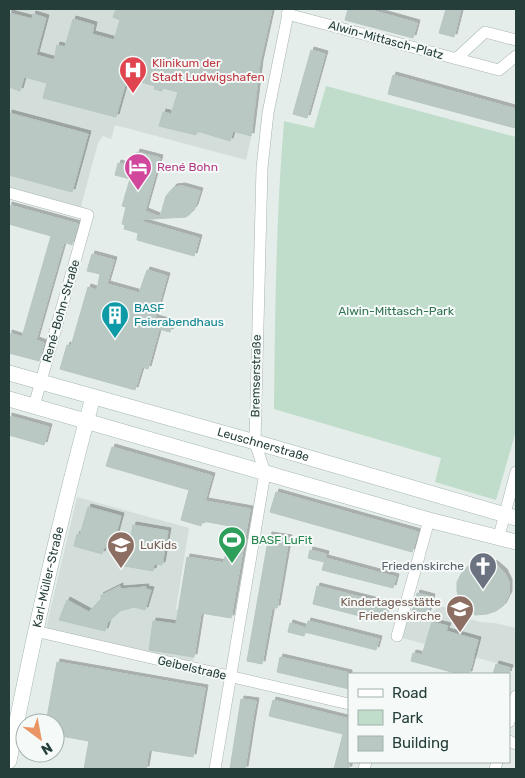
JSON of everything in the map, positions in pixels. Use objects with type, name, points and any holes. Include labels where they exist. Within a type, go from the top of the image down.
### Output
[{"type":"street","name":"Alwin-Mittasch-Platz","points":[[288,11],[302,17],[499,70],[516,56]]},
{"type":"street","name":"Bremserstraße","points":[[215,769],[265,473],[255,442],[262,168],[268,113],[288,11]]},
{"type":"street","name":"Alwin-Mittasch-Platz","points":[[456,59],[485,32],[516,40]]},
{"type":"street","name":"René-Bohn-Straße","points":[[9,194],[88,215],[34,406]]},
{"type":"street","name":"Leuschnerstraße","points":[[9,373],[255,442],[511,517]]},
{"type":"street","name":"Karl-Müller-Straße","points":[[9,760],[34,631],[94,397]]},
{"type":"street","points":[[9,399],[429,520],[499,536],[516,542]]},
{"type":"street","points":[[499,536],[511,517],[516,472]]},
{"type":"street","points":[[396,636],[429,520]]},
{"type":"street","name":"Geibelstraße","points":[[34,631],[348,704]]},
{"type":"street","points":[[510,718],[516,696]]},
{"type":"shaded area","name":"Klinikum der Stadt Ludwigshafen","points":[[9,9],[272,9],[261,63],[251,138],[246,160],[115,125],[111,139],[103,136],[98,143],[80,210],[9,189]]},
{"type":"shaded area","name":"LuKids","points":[[77,497],[189,528],[176,609],[201,613],[193,662],[46,628]]},
{"type":"shaded area","name":"Kindertagesstätte Friedenskirche","points":[[439,606],[452,609],[480,622],[516,628],[516,668],[402,638],[410,611],[431,617]]},
{"type":"green space","name":"Alwin-Mittasch-Park","points":[[326,86],[516,137],[516,431],[496,500],[435,482],[441,458],[274,409],[275,301],[284,121],[314,128]]},
{"type":"building","points":[[116,9],[272,9],[260,63],[251,136],[233,131],[230,141],[197,131],[196,135],[159,126],[163,112],[171,114],[178,92],[163,88],[162,91],[154,89],[155,86],[127,78],[116,117],[43,98],[47,83],[24,77],[20,91],[9,87],[9,13],[32,19],[33,14],[46,18],[36,55],[54,60],[57,45],[65,47],[73,19],[94,25],[92,34],[114,40],[120,20],[113,17]]},
{"type":"building","points":[[348,9],[367,9],[417,23],[413,38],[345,20]]},
{"type":"building","points":[[446,9],[461,9],[454,37],[439,33]]},
{"type":"building","points":[[311,50],[325,54],[307,118],[293,114]]},
{"type":"building","points":[[393,75],[516,109],[515,128],[388,94]]},
{"type":"building","points":[[9,113],[88,134],[72,192],[9,175]]},
{"type":"building","points":[[137,152],[160,158],[145,211],[160,217],[166,196],[174,187],[182,186],[200,191],[195,207],[186,217],[136,220],[199,238],[194,256],[137,240],[138,233],[124,229],[125,225],[122,224],[126,207],[122,206],[130,179],[115,175],[118,163],[133,167]]},
{"type":"building","points":[[9,205],[78,224],[72,245],[64,242],[36,340],[44,343],[39,361],[9,353],[9,333],[22,337],[51,236],[9,224]]},
{"type":"building","name":"BASF Feierabendhaus","points":[[92,254],[114,260],[107,284],[139,293],[147,270],[167,276],[155,318],[173,323],[170,332],[159,329],[148,369],[142,367],[135,390],[60,369],[67,345],[71,346],[88,287],[97,290],[100,274],[87,271]]},
{"type":"building","points":[[9,416],[49,427],[44,445],[9,435]]},
{"type":"building","points":[[112,447],[212,476],[205,501],[250,509],[231,618],[201,613],[194,657],[149,650],[153,621],[176,624],[187,557],[224,563],[230,526],[202,521],[201,526],[181,520],[189,490],[106,466]]},
{"type":"building","points":[[276,492],[418,532],[412,552],[270,512]]},
{"type":"building","points":[[88,507],[121,516],[112,549],[104,547],[102,554],[74,546],[77,534],[80,535]]},
{"type":"building","points":[[133,525],[168,531],[162,565],[154,564],[153,571],[124,566]]},
{"type":"building","points":[[269,535],[289,538],[277,608],[272,608],[262,664],[247,661]]},
{"type":"building","points":[[310,550],[326,554],[325,558],[396,577],[393,588],[322,570],[325,560],[324,562],[308,558]]},
{"type":"building","name":"Friedenskirche","points":[[475,563],[495,564],[504,572],[509,582],[509,594],[503,606],[496,611],[475,615],[463,606],[459,600],[457,582],[467,567]]},
{"type":"building","points":[[120,586],[120,589],[146,587],[145,589],[151,590],[145,610],[134,607],[120,611],[108,622],[105,631],[59,620],[67,600],[89,612],[102,598],[100,596]]},
{"type":"building","points":[[317,586],[388,604],[383,622],[313,604]]},
{"type":"building","points":[[417,593],[432,597],[427,616],[412,611]]},
{"type":"building","points":[[308,621],[379,639],[376,650],[305,632],[304,636],[288,632],[290,623],[306,628]]},
{"type":"building","points":[[432,622],[448,626],[446,631],[478,640],[469,673],[455,673],[411,661],[413,653],[422,655]]},
{"type":"building","points":[[280,657],[349,673],[348,689],[277,672]]},
{"type":"building","points":[[57,662],[205,688],[193,757],[149,750],[146,769],[84,769],[89,741],[65,737],[65,713],[48,713]]},
{"type":"building","points":[[496,664],[510,668],[508,673],[493,673]]},
{"type":"building","points":[[241,699],[256,701],[245,769],[230,769]]},
{"type":"building","points":[[273,700],[348,719],[349,769],[334,769],[343,734],[269,716]]},
{"type":"place","name":"Klinikum der Stadt Ludwigshafen","points":[[133,94]]},
{"type":"place","name":"René Bohn","points":[[138,191]]},
{"type":"place","name":"BASF Feierabendhaus","points":[[115,339]]},
{"type":"place","name":"BASF LuFit","points":[[232,564]]},
{"type":"place","name":"LuKids","points":[[121,569]]},
{"type":"place","name":"Friedenskirche","points":[[483,590]]},
{"type":"place","name":"Kindertagesstätte Friedenskirche","points":[[460,633]]}]
